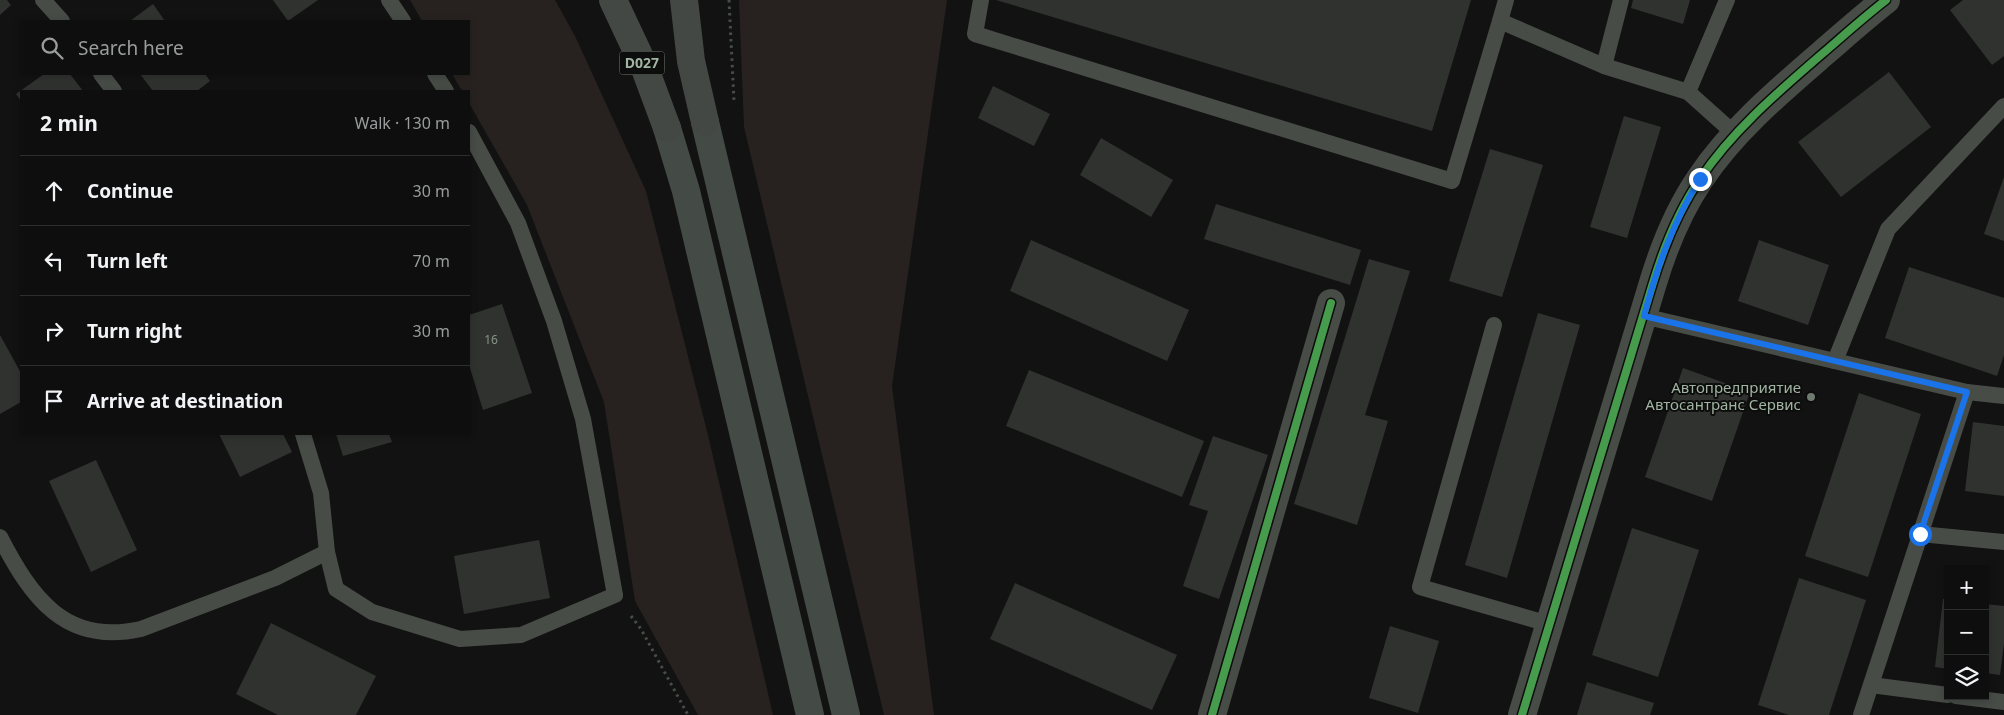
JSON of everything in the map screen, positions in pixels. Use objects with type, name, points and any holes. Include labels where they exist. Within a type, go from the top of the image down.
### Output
[{"type":"highway","name":"D027","points":[[613,0],[644,66],[667,128]]},
{"type":"highway","points":[[684,0],[691,62],[705,122]]},
{"type":"main road","points":[[705,122],[846,715]]},
{"type":"main road","name":"D027","points":[[667,128],[688,201],[810,715]]},
{"type":"street","points":[[1522,715],[1659,263],[1678,217],[1700,179],[1736,135],[1772,98],[1886,0]]},
{"type":"street","points":[[1212,715],[1331,303]]},
{"type":"lane","points":[[43,0],[61,20]]},
{"type":"lane","points":[[389,0],[402,20]]},
{"type":"lane","points":[[981,0],[975,34],[1452,181],[1506,0]]},
{"type":"lane","points":[[1604,66],[1621,0]]},
{"type":"lane","points":[[1688,92],[1727,0]]},
{"type":"lane","points":[[1500,21],[1604,66],[1688,92],[1736,135]]},
{"type":"lane","points":[[102,75],[113,90]]},
{"type":"lane","points":[[436,75],[445,90]]},
{"type":"lane","points":[[1835,361],[1888,229],[2004,106]]},
{"type":"lane","points":[[303,435],[321,493],[327,552],[336,589],[372,612],[460,639],[521,635],[615,595],[583,418],[554,321],[518,223],[470,134]]},
{"type":"lane","points":[[1644,316],[1967,392],[2004,396]]},
{"type":"lane","points":[[1494,325],[1420,587],[1550,624]]},
{"type":"lane","points":[[1861,715],[1967,392]]},
{"type":"lane","points":[[1920,534],[2004,542]]},
{"type":"lane","points":[[0,537],[13,563],[37,596],[51,611],[70,623],[90,632],[105,634],[120,634],[156,624],[275,578],[327,552]]},
{"type":"lane","points":[[1871,685],[1944,694]]},
{"type":"lane","points":[[1988,700],[2004,702]]},
{"type":"path","points":[[615,595],[641,629],[688,715]]},
{"type":"shaded area","points":[[410,0],[555,0],[575,36],[646,191],[708,435],[773,715],[698,715],[635,601],[604,402],[527,205],[470,105],[470,90],[461,90],[453,75],[470,75],[470,20],[421,20]]},
{"type":"shaded area","points":[[739,0],[947,0],[892,386],[934,715],[884,715],[744,127]]},
{"type":"building","points":[[0,0],[7,0],[11,5],[0,15]]},
{"type":"building","points":[[273,0],[318,0],[289,20],[287,20]]},
{"type":"building","points":[[996,0],[1471,0],[1432,131]]},
{"type":"building","points":[[1633,0],[1690,0],[1683,24],[1631,8]]},
{"type":"building","points":[[1963,0],[2004,0],[2004,56],[1992,65],[1950,10]]},
{"type":"building","points":[[153,4],[164,20],[131,20]]},
{"type":"building","points":[[1889,72],[1931,127],[1841,197],[1798,142]]},
{"type":"building","points":[[43,75],[71,75],[82,90],[22,90]]},
{"type":"building","points":[[141,75],[206,75],[210,81],[198,90],[152,90]]},
{"type":"building","points":[[993,86],[1050,114],[1034,146],[978,118]]},
{"type":"building","points":[[20,91],[20,100],[16,94]]},
{"type":"building","points":[[1624,116],[1661,127],[1627,238],[1590,227]]},
{"type":"building","points":[[1101,138],[1173,180],[1151,217],[1080,175]]},
{"type":"building","points":[[1490,149],[1543,165],[1502,297],[1449,281]]},
{"type":"building","points":[[2004,177],[2004,241],[1984,234]]},
{"type":"building","points":[[1216,204],[1361,250],[1350,285],[1204,239]]},
{"type":"building","points":[[1031,240],[1189,310],[1167,361],[1010,291]]},
{"type":"building","points":[[1759,240],[1829,265],[1808,325],[1738,301]]},
{"type":"building","points":[[1369,259],[1410,271],[1365,415],[1388,421],[1357,525],[1294,504]]},
{"type":"building","points":[[1909,267],[2004,298],[2004,355],[1997,376],[1885,338]]},
{"type":"building","points":[[502,304],[532,393],[483,410],[470,368],[470,315]]},
{"type":"building","points":[[1538,313],[1580,325],[1507,578],[1465,565]]},
{"type":"building","points":[[0,335],[20,371],[20,403],[0,414]]},
{"type":"building","points":[[1683,368],[1750,392],[1712,501],[1645,477]]},
{"type":"building","points":[[1029,370],[1204,441],[1182,497],[1006,426]]},
{"type":"building","points":[[1859,393],[1921,414],[1868,577],[1805,556]]},
{"type":"building","points":[[1973,422],[2004,426],[2004,496],[1965,491]]},
{"type":"building","points":[[219,435],[284,435],[292,452],[240,477]]},
{"type":"building","points":[[336,435],[389,435],[392,442],[343,456]]},
{"type":"building","points":[[1213,436],[1268,455],[1219,599],[1183,586],[1208,511],[1189,505]]},
{"type":"building","points":[[96,460],[137,550],[91,572],[49,481]]},
{"type":"building","points":[[1632,528],[1699,550],[1658,677],[1592,655]]},
{"type":"building","points":[[539,540],[550,598],[464,614],[454,556]]},
{"type":"building","points":[[1799,578],[1866,600],[1829,715],[1789,715],[1758,705]]},
{"type":"building","points":[[1015,583],[1177,655],[1152,710],[990,639]]},
{"type":"building","points":[[1943,599],[1944,599],[1944,668],[1935,667]]},
{"type":"building","points":[[1989,604],[2004,606],[2004,643],[2000,675],[1989,674]]},
{"type":"building","points":[[271,623],[376,676],[356,715],[278,715],[236,694]]},
{"type":"building","points":[[1390,626],[1439,641],[1418,713],[1369,698]]},
{"type":"building","points":[[1587,682],[1654,703],[1650,715],[1577,715]]},
{"type":"cycle path","points":[[1522,715],[1656,272],[1678,217],[1700,179],[1741,128],[1789,83],[1886,0]]},
{"type":"cycle path","points":[[1212,715],[1331,303]]},
{"type":"place","name":"Автопредприятие Автосантранс Сервис","points":[[1811,397]]},
{"type":"route","points":[[1700,179],[1690,194],[1668,240],[1659,263],[1644,316],[1967,392],[1920,534]]}]
